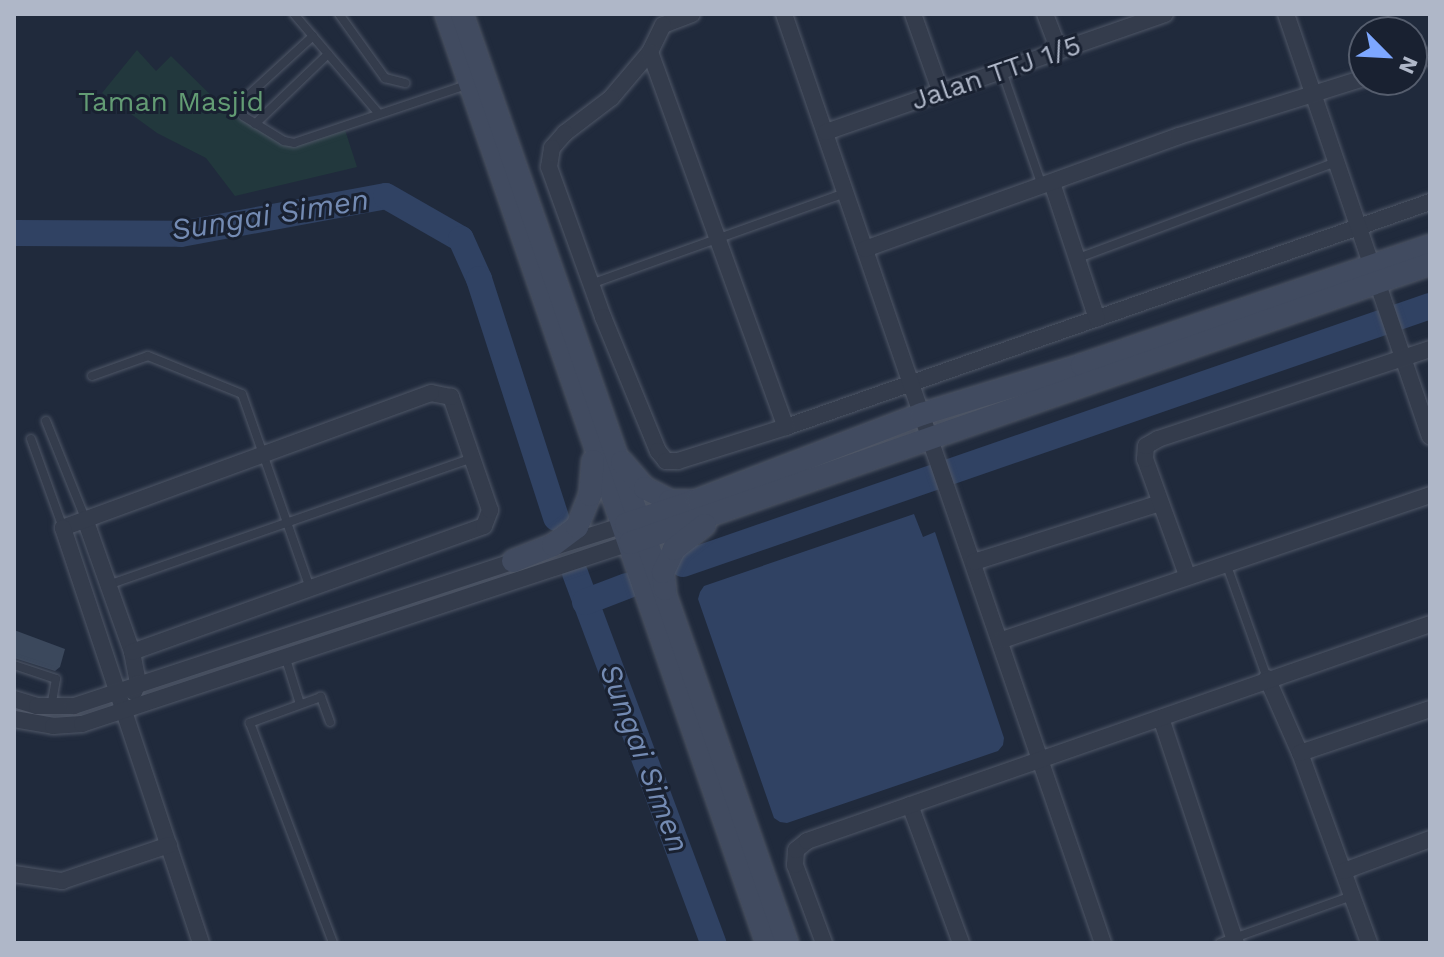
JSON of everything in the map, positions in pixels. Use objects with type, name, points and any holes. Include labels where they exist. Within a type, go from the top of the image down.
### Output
[{"type":"street","points":[[446,14],[477,82],[514,187],[632,532],[767,943]]},
{"type":"street","points":[[462,14],[477,82]]},
{"type":"street","points":[[692,14],[663,25],[650,52],[611,98],[565,133],[552,148],[549,167],[590,284],[658,451],[666,461],[678,461],[786,427],[1430,202]]},
{"type":"street","points":[[784,14],[1002,640],[1103,943]]},
{"type":"street","points":[[913,14],[941,93]]},
{"type":"street","points":[[1045,14],[1059,51]]},
{"type":"street","name":"Jalan TTJ 1/5","points":[[826,132],[1165,14]]},
{"type":"street","points":[[1286,14],[1430,436]]},
{"type":"street","points":[[650,52],[786,427]]},
{"type":"street","points":[[865,249],[1179,136],[1348,83]]},
{"type":"street","points":[[1047,185],[1078,258],[1097,319]]},
{"type":"street","points":[[513,561],[730,510],[1374,274],[1430,246]]},
{"type":"street","points":[[14,719],[53,726],[82,724],[285,656],[632,532],[698,500],[922,414],[1374,274],[1430,264]]},
{"type":"street","points":[[1187,575],[1145,459],[1146,446],[1158,439],[1401,352],[1430,349]]},
{"type":"street","points":[[132,652],[484,526],[490,510],[451,397],[431,393],[63,528],[117,690],[126,708],[201,943]]},
{"type":"street","points":[[603,448],[645,488],[670,501],[698,500]]},
{"type":"street","points":[[14,699],[51,706],[74,706],[513,561],[553,545],[577,527],[603,448]]},
{"type":"street","points":[[1002,640],[1430,495]]},
{"type":"street","points":[[974,562],[1160,503]]},
{"type":"street","points":[[666,599],[663,572],[674,549],[689,534],[730,510]]},
{"type":"street","points":[[85,519],[132,652],[138,683],[126,708]]},
{"type":"street","points":[[632,532],[666,599],[787,943]]},
{"type":"street","points":[[824,943],[795,865],[796,850],[807,841],[1267,678],[1430,624]]},
{"type":"street","points":[[1267,678],[1300,753],[1369,943]]},
{"type":"street","points":[[1300,753],[1430,709]]},
{"type":"street","points":[[1161,718],[1230,941]]},
{"type":"street","points":[[910,805],[961,943]]},
{"type":"street","points":[[1344,871],[1430,839]]},
{"type":"street","points":[[14,874],[62,881],[169,845]]},
{"type":"lane","points":[[339,14],[385,78],[405,83]]},
{"type":"lane","points":[[299,16],[379,114]]},
{"type":"lane","points":[[313,36],[240,103],[243,116],[294,143],[477,82]]},
{"type":"lane","points":[[255,124],[328,54]]},
{"type":"lane","points":[[1002,70],[1047,185]]},
{"type":"lane","points":[[1078,258],[1336,162]]},
{"type":"lane","points":[[590,284],[845,193]]},
{"type":"lane","points":[[92,376],[148,356],[242,394],[310,588]]},
{"type":"lane","points":[[46,421],[85,519]]},
{"type":"lane","points":[[31,439],[63,528]]},
{"type":"lane","points":[[108,585],[472,458]]},
{"type":"lane","points":[[1225,562],[1267,678]]},
{"type":"lane","points":[[285,656],[300,704]]},
{"type":"lane","points":[[14,665],[56,679],[51,706]]},
{"type":"lane","points":[[330,722],[321,697],[250,723],[333,943]]},
{"type":"lane","points":[[1230,941],[1353,895]]},
{"type":"green space","name":"Taman Masjid","points":[[137,50],[156,71],[171,56],[223,107],[284,142],[345,130],[357,167],[235,196],[206,158],[157,133],[102,93]]},
{"type":"water","points":[[914,514],[923,537],[935,532],[1004,738],[1003,745],[998,751],[787,823],[780,822],[774,818],[698,599],[700,592],[704,586]]},
{"type":"building","points":[[14,630],[65,649],[60,667],[55,671],[14,658]]},
{"type":"waterway","name":"Sungai Simen","points":[[14,233],[181,234],[386,196],[461,239],[479,279],[556,518]]},
{"type":"waterway","points":[[683,564],[1430,306]]},
{"type":"waterway","name":"Sungai Simen","points":[[575,573],[713,943]]},
{"type":"waterway","points":[[585,602],[627,586]]}]
